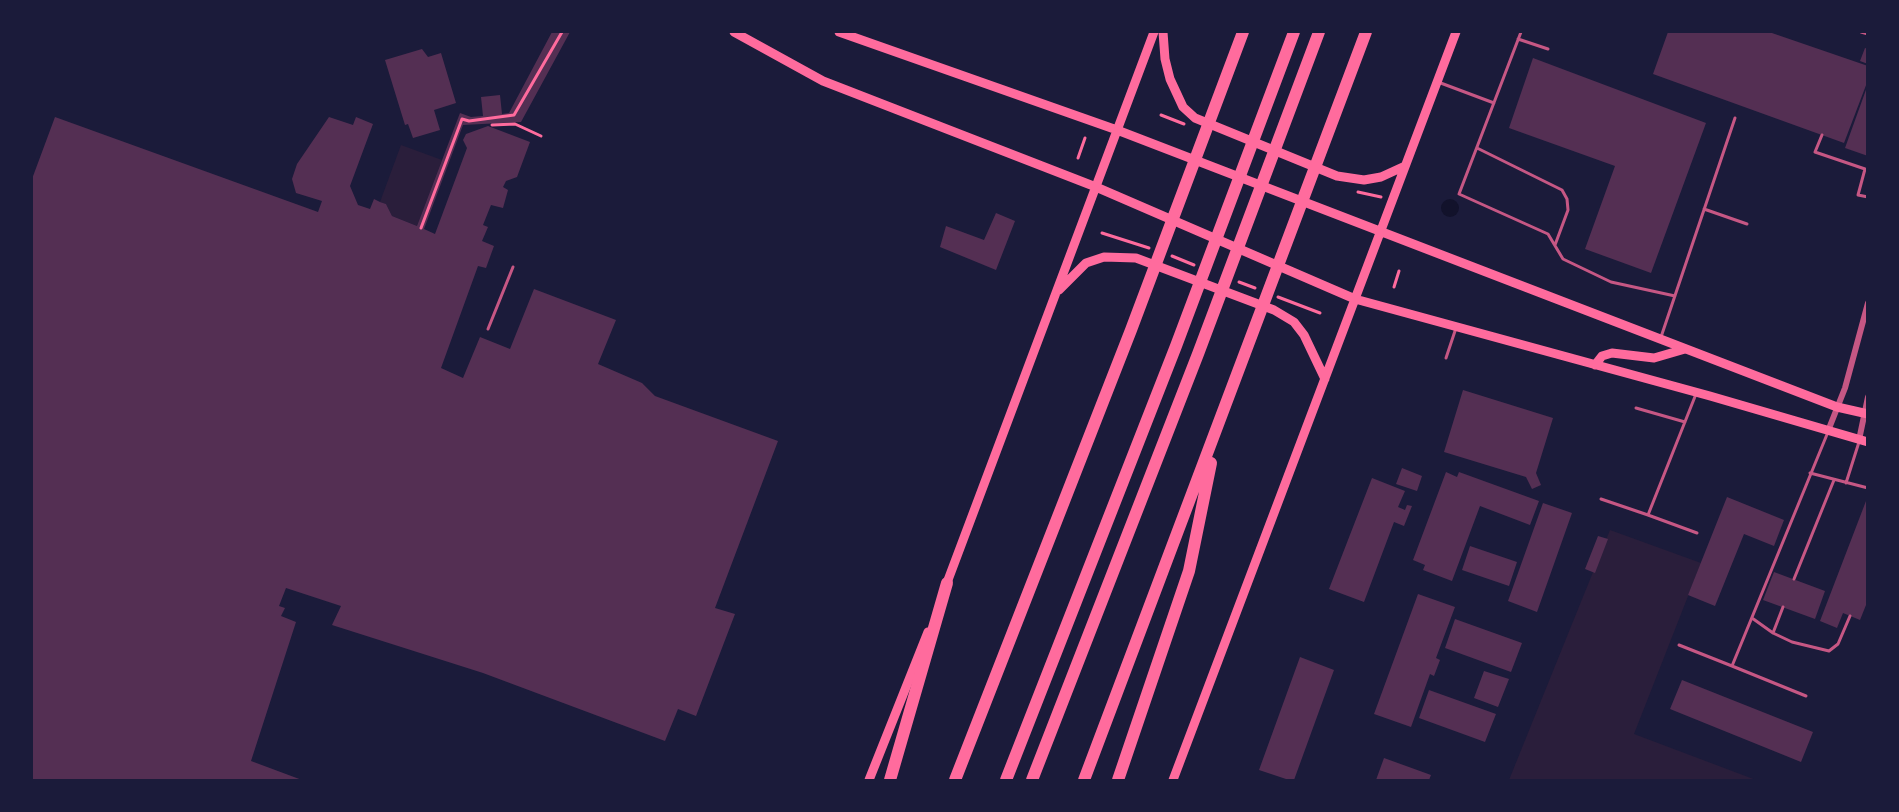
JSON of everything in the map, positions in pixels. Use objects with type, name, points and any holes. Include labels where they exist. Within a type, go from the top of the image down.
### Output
[{"type":"highway","points":[[1006,780],[1176,346],[1294,32]]},
{"type":"highway","points":[[1032,780],[1198,354],[1319,32]]},
{"type":"highway","points":[[1084,780],[1366,32]]},
{"type":"highway","points":[[955,780],[1131,330],[1241,37]]},
{"type":"highway","points":[[1118,780],[1189,571],[1218,428]]},
{"type":"highway","points":[[891,780],[947,583]]},
{"type":"main road","points":[[734,32],[823,81],[1096,187],[1354,299],[1697,392],[1863,441]]},
{"type":"main road","points":[[839,32],[1117,130],[1837,407],[1865,413]]},
{"type":"main road","points":[[869,780],[947,583],[1154,32]]},
{"type":"main road","points":[[1163,32],[1165,59],[1170,79],[1183,106],[1195,118],[1337,176],[1364,180],[1381,177],[1405,166]]},
{"type":"main road","points":[[1173,780],[1456,32]]},
{"type":"main road","points":[[1056,293],[1086,263],[1104,257],[1136,258],[1274,310],[1294,322],[1304,334],[1325,379]]},
{"type":"main road","points":[[1594,365],[1602,356],[1611,353],[1654,358],[1685,349]]},
{"type":"street","points":[[1828,432],[1868,303]]},
{"type":"street","points":[[1863,441],[1868,398]]},
{"type":"lane","points":[[1521,32],[1459,194],[1548,234],[1563,259],[1611,282],[1675,296]]},
{"type":"lane","points":[[1861,32],[1868,34]]},
{"type":"lane","points":[[1518,39],[1548,49]]},
{"type":"lane","points":[[1437,82],[1494,103]]},
{"type":"lane","points":[[1660,339],[1736,118]]},
{"type":"lane","points":[[1822,135],[1815,152],[1865,169],[1858,195],[1868,197]]},
{"type":"lane","points":[[1477,148],[1562,190],[1567,199],[1568,210],[1555,245]]},
{"type":"lane","points":[[1704,209],[1747,224]]},
{"type":"lane","points":[[488,329],[513,267]]},
{"type":"lane","points":[[1446,358],[1456,327]]},
{"type":"lane","points":[[1648,515],[1697,392]]},
{"type":"lane","points":[[1636,408],[1685,422]]},
{"type":"lane","points":[[1732,666],[1828,432]]},
{"type":"lane","points":[[1846,483],[1863,441]]},
{"type":"lane","points":[[1810,473],[1868,488]]},
{"type":"lane","points":[[1794,579],[1834,480]]},
{"type":"lane","points":[[1601,499],[1697,533]]},
{"type":"lane","points":[[1773,633],[1783,607]]},
{"type":"lane","points":[[1752,618],[1791,642],[1829,651],[1838,644],[1850,616]]},
{"type":"lane","points":[[1679,645],[1806,696]]},
{"type":"path","points":[[421,228],[462,119],[469,121],[514,115],[562,32]]},
{"type":"path","points":[[492,125],[515,124],[541,136]]},
{"type":"path","points":[[1078,158],[1085,138]]},
{"type":"path","points":[[1394,287],[1399,271]]},
{"type":"shaded area","points":[[401,145],[442,160],[417,226],[392,216],[386,204],[380,202]]},
{"type":"shaded area","points":[[1450,199],[1456,202],[1459,208],[1456,214],[1450,217],[1444,214],[1441,208],[1444,202]]},
{"type":"shaded area","points":[[1610,530],[1701,563],[1634,734],[1756,780],[1509,780]]},
{"type":"building","points":[[552,32],[570,32],[521,122],[463,125],[424,229],[435,234],[467,148],[463,140],[466,134],[488,126],[530,142],[517,177],[506,181],[503,187],[508,190],[503,208],[491,205],[483,225],[488,227],[482,241],[494,246],[486,268],[478,266],[441,368],[463,378],[480,337],[510,349],[534,289],[616,320],[598,364],[642,383],[655,396],[778,441],[715,608],[735,614],[696,716],[678,709],[665,741],[483,673],[332,625],[341,606],[286,588],[279,606],[285,608],[281,616],[296,622],[251,761],[302,780],[32,780],[32,179],[55,117],[318,212],[322,201],[296,193],[292,179],[297,164],[329,117],[353,125],[356,117],[373,124],[350,186],[358,205],[370,209],[374,199],[386,204],[392,216],[417,226],[460,113],[471,117],[483,116],[481,97],[500,95],[502,114],[509,113]]},
{"type":"building","points":[[1668,32],[1769,32],[1868,66],[1868,80],[1844,143],[1653,74]]},
{"type":"building","points":[[1865,48],[1868,49],[1868,64],[1860,61]]},
{"type":"building","points":[[422,49],[428,57],[441,53],[456,103],[434,110],[440,130],[413,138],[408,124],[405,125],[385,60]]},
{"type":"building","points":[[1533,58],[1706,123],[1651,273],[1585,249],[1615,166],[1509,128]]},
{"type":"building","points":[[1868,87],[1868,156],[1845,148]]},
{"type":"building","points":[[996,213],[1015,221],[996,270],[940,247],[946,226],[984,240]]},
{"type":"building","points":[[1463,390],[1553,418],[1536,473],[1541,485],[1532,489],[1526,477],[1444,452]]},
{"type":"building","points":[[1402,468],[1422,476],[1417,491],[1396,484]]},
{"type":"building","points":[[1446,472],[1457,477],[1459,472],[1539,501],[1530,525],[1480,506],[1452,581],[1423,570],[1425,565],[1413,560]]},
{"type":"building","points":[[1372,478],[1405,491],[1398,507],[1405,510],[1407,505],[1412,506],[1404,526],[1394,522],[1364,602],[1329,589]]},
{"type":"building","points":[[1727,497],[1784,520],[1774,546],[1744,534],[1715,606],[1688,595]]},
{"type":"building","points":[[1866,501],[1868,600],[1860,620],[1843,613],[1837,628],[1820,621]]},
{"type":"building","points":[[1543,503],[1572,513],[1537,612],[1508,601]]},
{"type":"building","points":[[1598,536],[1608,539],[1595,573],[1585,569]]},
{"type":"building","points":[[1470,546],[1517,562],[1509,586],[1462,570]]},
{"type":"building","points":[[1774,572],[1825,591],[1815,619],[1763,600]]},
{"type":"building","points":[[1418,594],[1455,607],[1436,658],[1440,660],[1434,676],[1430,674],[1411,727],[1374,714]]},
{"type":"building","points":[[1455,619],[1522,643],[1511,672],[1445,648]]},
{"type":"building","points":[[1300,657],[1334,670],[1294,780],[1289,780],[1259,770]]},
{"type":"building","points":[[1484,671],[1509,679],[1498,707],[1474,698]]},
{"type":"building","points":[[1682,680],[1813,732],[1801,762],[1670,709]]},
{"type":"building","points":[[1429,690],[1496,714],[1485,742],[1419,718]]},
{"type":"building","points":[[1384,758],[1431,775],[1429,780],[1376,780]]}]
